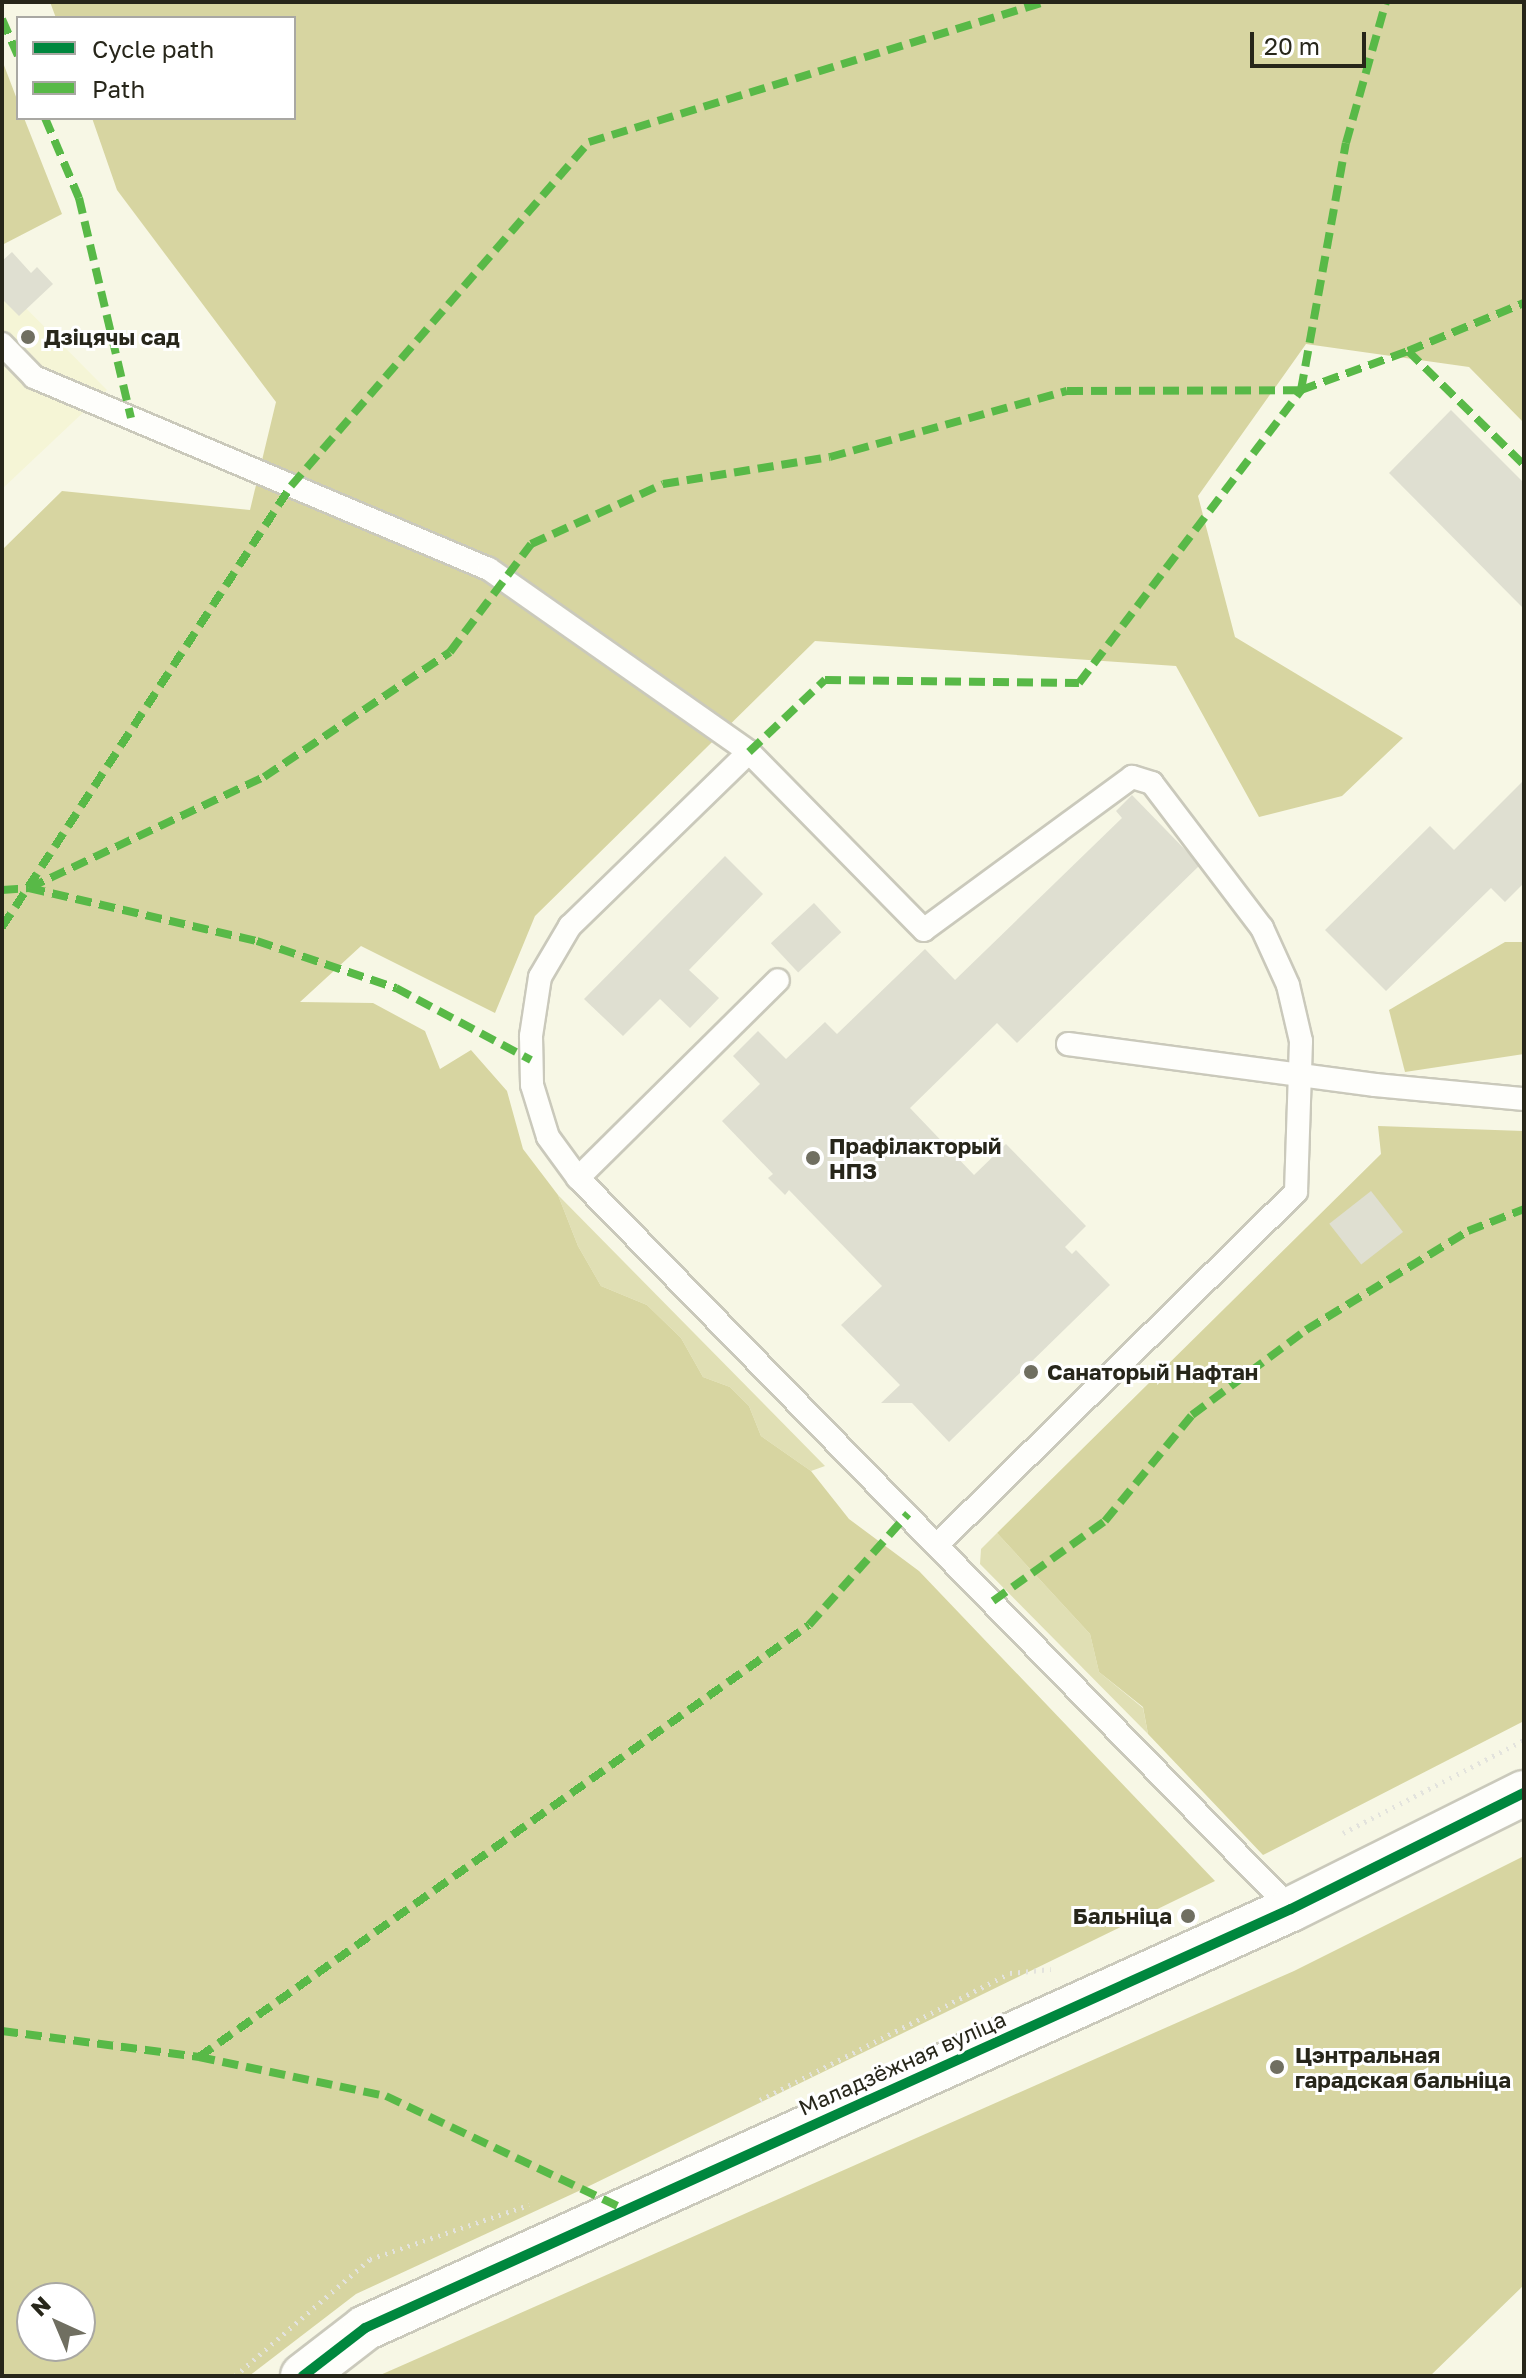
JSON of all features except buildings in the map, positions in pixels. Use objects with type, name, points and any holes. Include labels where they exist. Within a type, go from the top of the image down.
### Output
[{"type":"street","name":"Маладзёжная вуліца","points":[[303,2376],[365,2328],[1291,1909],[1524,1793]]},
{"type":"lane","points":[[2,344],[34,377],[489,569],[749,752],[924,930],[1132,777],[1152,783],[1262,928],[1288,985],[1301,1041],[1296,1192],[938,1544]]},
{"type":"lane","points":[[749,752],[570,926],[540,977],[531,1036],[532,1085],[548,1137],[578,1178],[1291,1909]]},
{"type":"lane","points":[[578,1178],[778,980]]},
{"type":"lane","points":[[1068,1044],[1299,1076],[1524,1099]]},
{"type":"path","points":[[1328,1840],[1524,1740]]},
{"type":"path","points":[[748,2106],[1010,1973],[1057,1969]]},
{"type":"path","points":[[235,2376],[370,2259],[536,2203]]},
{"type":"shaded area","points":[[50,2],[1524,2],[1524,423],[1469,367],[1306,344],[1198,496],[1235,637],[1403,738],[1342,796],[1259,817],[1176,666],[815,641],[535,916],[495,1013],[361,946],[300,1002],[373,1003],[425,1031],[440,1069],[471,1050],[507,1091],[523,1149],[558,1195],[578,1246],[601,1286],[647,1305],[681,1338],[703,1377],[730,1387],[749,1406],[761,1436],[811,1471],[849,1519],[919,1571],[1215,1881],[583,2189],[356,2294],[249,2376],[2,2376],[2,550],[62,491],[250,510],[276,402],[117,190],[93,120],[296,120],[296,16],[55,16]]},
{"type":"shaded area","points":[[2,60],[16,97],[16,120],[25,120],[62,214],[2,245]]},
{"type":"shaded area","name":"Дзіцячы сад","points":[[2,284],[107,390],[2,489]]},
{"type":"shaded area","points":[[1505,942],[1524,942],[1524,1054],[1405,1072],[1389,1010]]},
{"type":"shaded area","points":[[1378,1126],[1524,1131],[1524,1721],[1263,1855],[1148,1734],[1143,1707],[1099,1672],[1090,1634],[997,1533],[1381,1154]]},
{"type":"shaded area","points":[[558,1195],[825,1466],[811,1471],[761,1436],[749,1406],[730,1387],[703,1377],[681,1338],[647,1305],[601,1286],[578,1246]]},
{"type":"shaded area","points":[[997,1533],[1090,1634],[1099,1672],[1143,1708],[1148,1734],[980,1564],[981,1549]]},
{"type":"shaded area","name":"Цэнтральная гарадская бальніца","points":[[1524,1856],[1524,2285],[1430,2376],[378,2376],[1294,1971]]},
{"type":"marked path","points":[[2,927],[291,486],[589,142],[1043,2]]},
{"type":"marked path","points":[[29,888],[264,777],[450,652],[531,544],[663,484],[830,457],[1067,391],[1301,390],[1346,143],[1386,2]]},
{"type":"marked path","points":[[2,19],[16,51]]},
{"type":"marked path","points":[[46,120],[79,198],[131,418]]},
{"type":"marked path","points":[[1408,351],[1524,303]]},
{"type":"marked path","points":[[749,752],[825,680],[1079,683],[1301,390],[1408,351],[1524,465]]},
{"type":"marked path","points":[[2,890],[29,888],[257,941],[396,988],[531,1060]]},
{"type":"marked path","points":[[993,1601],[1105,1521],[1192,1415],[1306,1330],[1468,1231],[1524,1209]]},
{"type":"marked path","points":[[199,2057],[809,1625],[908,1514]]},
{"type":"marked path","points":[[2,2031],[199,2057],[386,2096],[626,2210]]},
{"type":"cycle path","points":[[303,2376],[365,2328],[1291,1909],[1524,1793]]},
{"type":"place","name":"Дзіцячы сад","points":[[28,337]]},
{"type":"place","name":"Прафілакторый НПЗ","points":[[813,1158]]},
{"type":"place","name":"Санаторый Нафтан","points":[[1031,1372]]},
{"type":"place","name":"Бальніца","points":[[1188,1916]]},
{"type":"place","name":"Цэнтральная гарадская бальніца","points":[[1277,2067]]}]
